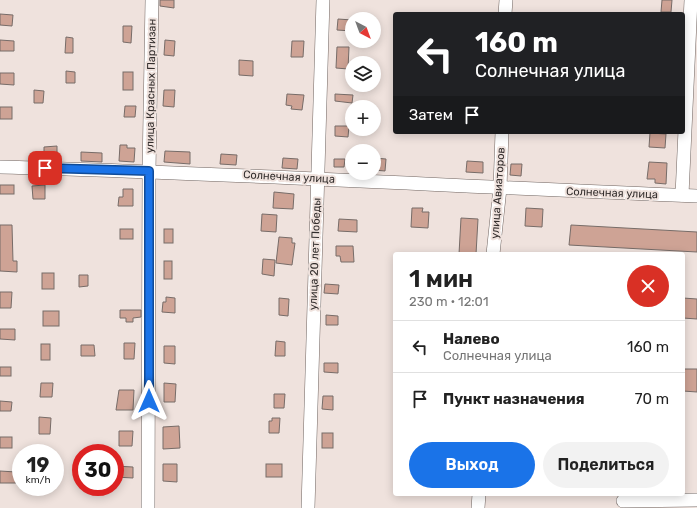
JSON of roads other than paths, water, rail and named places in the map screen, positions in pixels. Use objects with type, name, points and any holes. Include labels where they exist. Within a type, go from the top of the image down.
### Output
[{"type":"street","name":"улица Красных Партизан","points":[[148,508],[149,171],[152,0]]},
{"type":"street","name":"улица 20 лет Победы","points":[[308,508],[323,0]]},
{"type":"street","points":[[505,12],[506,0]]},
{"type":"street","points":[[685,131],[691,0]]},
{"type":"street","name":"улица Авиаторов","points":[[493,252],[500,188],[502,134]]},
{"type":"street","points":[[682,196],[685,134]]},
{"type":"street","name":"Солнечная улица","points":[[0,167],[149,171],[697,196]]},
{"type":"street","points":[[478,508],[479,496]]},
{"type":"street","points":[[623,501],[697,500]]}]
